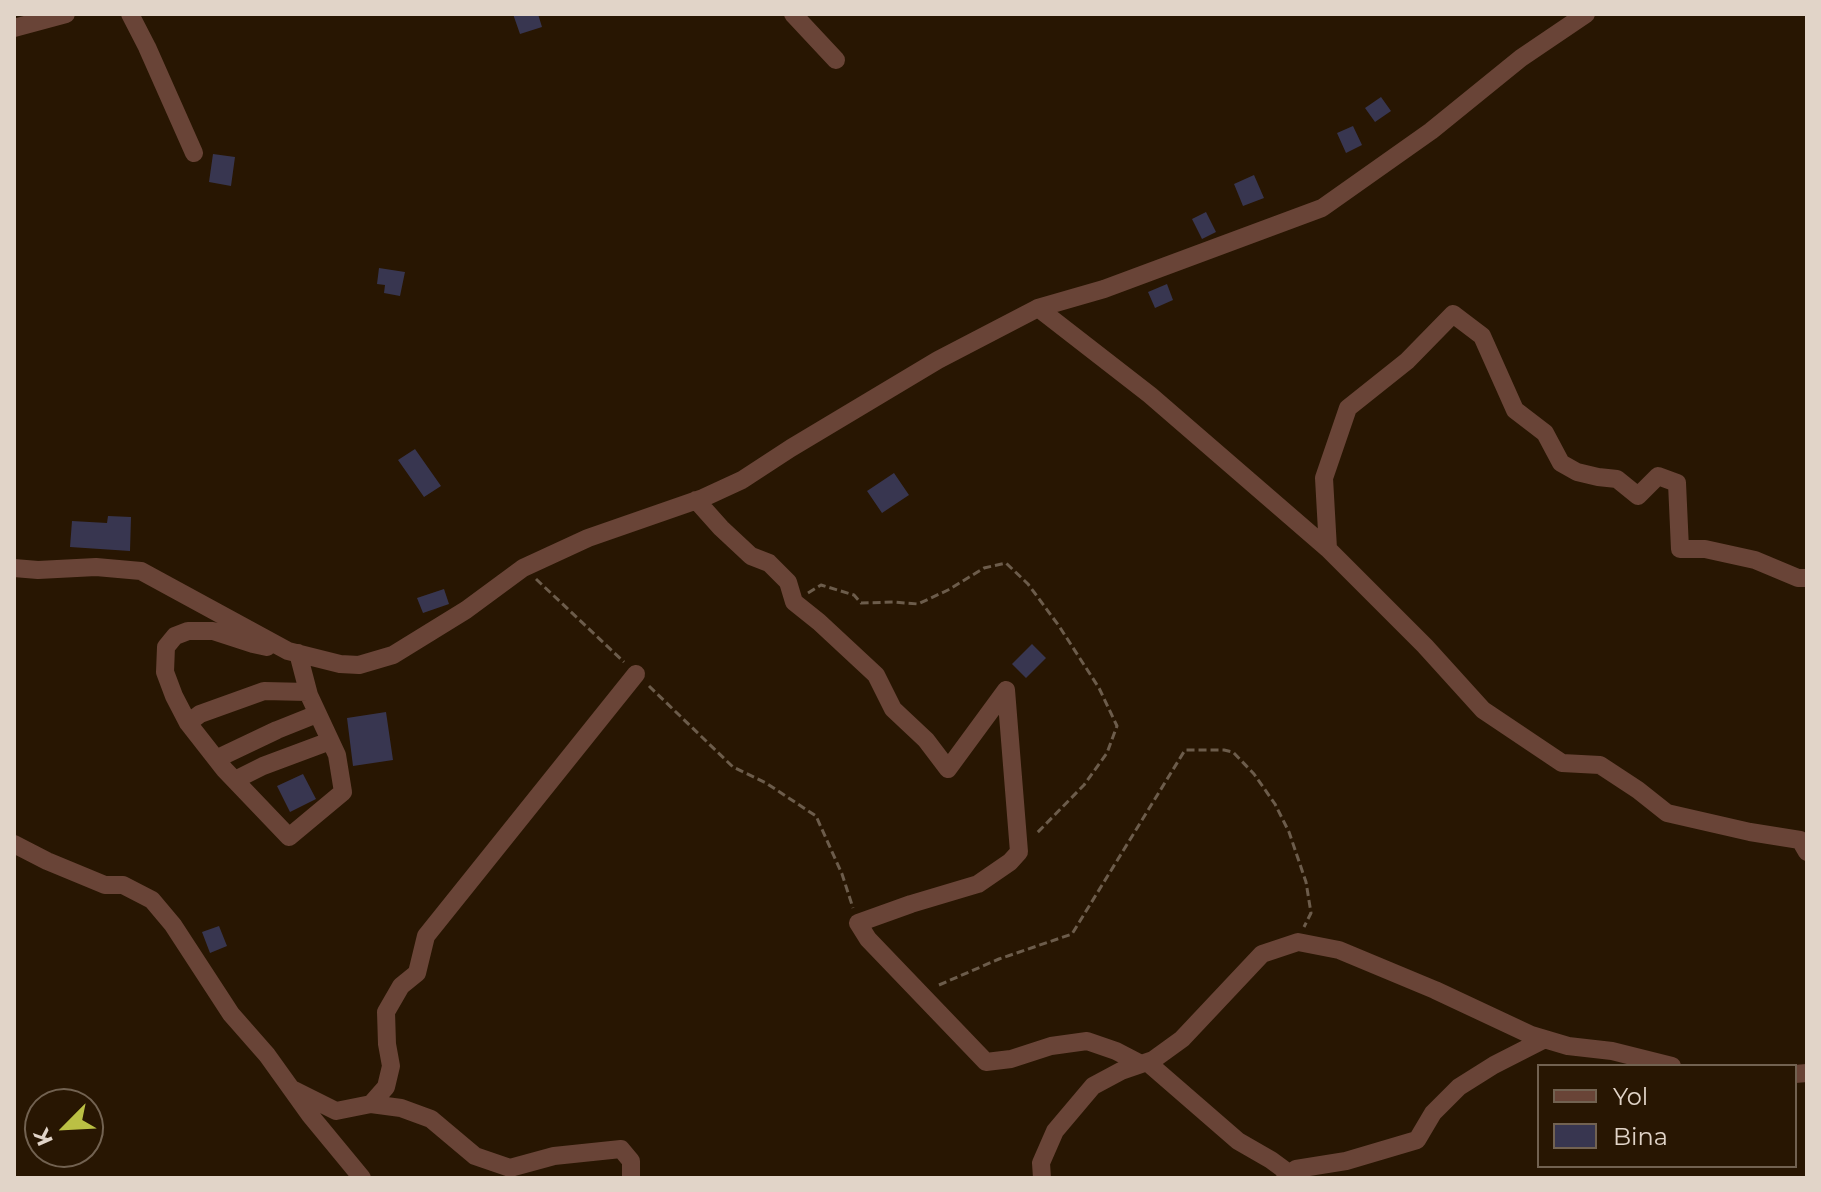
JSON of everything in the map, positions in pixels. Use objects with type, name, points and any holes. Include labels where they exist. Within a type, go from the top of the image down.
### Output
[{"type":"street","points":[[14,28],[66,14]]},
{"type":"street","points":[[130,14],[194,153]]},
{"type":"street","points":[[793,14],[836,60]]},
{"type":"street","points":[[14,568],[96,567],[141,571],[293,652],[337,755],[343,792],[289,837],[216,759],[188,723],[165,672],[166,647],[175,636],[188,631],[213,631],[253,644],[293,652],[340,664],[359,665],[393,655],[466,610],[523,568],[588,538],[696,500],[742,480],[938,360],[1038,308],[1104,289],[1322,208],[1431,131],[1521,58],[1586,14]]},
{"type":"street","points":[[1038,308],[1150,395],[1328,549],[1425,646],[1483,710],[1562,763],[1600,765],[1667,813],[1800,840],[1807,852]]},
{"type":"street","points":[[1328,549],[1324,478],[1348,408],[1407,361],[1453,314],[1482,336],[1515,410],[1545,433],[1561,463],[1577,472],[1617,479],[1638,496],[1658,476],[1677,483],[1680,549],[1705,549],[1742,557],[1798,578],[1807,578]]},
{"type":"street","points":[[696,500],[751,556],[769,563],[788,582],[794,602],[876,675],[893,709],[926,740],[948,769],[1006,690],[1019,852],[978,884],[858,923],[868,939],[986,1062],[1011,1059],[1051,1046],[1087,1041],[1116,1051],[1144,1063],[1238,1141],[1271,1160],[1287,1176],[1296,1169],[1346,1161],[1417,1140],[1433,1113],[1459,1087],[1545,1039]]},
{"type":"street","points":[[371,1104],[386,1087],[391,1066],[386,1012],[401,986],[417,973],[426,936],[636,674]]},
{"type":"street","points":[[188,723],[200,714],[264,691],[308,692]]},
{"type":"street","points":[[216,759],[317,714]]},
{"type":"street","points":[[235,780],[330,741]]},
{"type":"street","points":[[14,844],[105,885],[123,885],[152,900],[173,925],[231,1014],[267,1055],[362,1178]]},
{"type":"street","points":[[1042,1178],[1041,1163],[1055,1131],[1093,1086],[1121,1071],[1153,1060],[1182,1039],[1262,954],[1298,942],[1339,950],[1531,1035],[1568,1046],[1612,1051],[1664,1064]]},
{"type":"street","points":[[291,1089],[336,1111],[371,1104],[401,1108],[431,1119],[475,1156],[510,1168],[554,1156],[621,1149],[631,1161],[631,1178]]},
{"type":"path","points":[[794,602],[821,585],[854,595],[861,603],[918,604],[984,568],[1006,563],[1028,584],[1099,688],[1117,726],[1107,753],[1084,785],[1019,852]]},
{"type":"path","points":[[523,568],[733,767],[766,783],[816,816],[842,874],[858,923]]},
{"type":"path","points":[[920,994],[999,959],[1072,934],[1185,750],[1233,752],[1254,774],[1275,804],[1289,832],[1306,882],[1311,913],[1298,942]]},
{"type":"building","points":[[513,14],[538,14],[542,27],[520,34]]},
{"type":"building","points":[[1381,97],[1391,111],[1375,122],[1365,108]]},
{"type":"building","points":[[1353,126],[1362,145],[1346,153],[1337,133]]},
{"type":"building","points":[[213,154],[235,157],[231,186],[209,182]]},
{"type":"building","points":[[1254,175],[1264,198],[1243,206],[1234,184]]},
{"type":"building","points":[[1206,212],[1216,232],[1202,239],[1192,219]]},
{"type":"building","points":[[379,268],[405,272],[400,296],[384,293],[385,285],[377,284]]},
{"type":"building","points":[[1167,284],[1173,300],[1155,308],[1148,292]]},
{"type":"building","points":[[415,449],[441,486],[424,497],[398,460]]},
{"type":"building","points":[[894,473],[909,495],[882,513],[867,491]]},
{"type":"building","points":[[108,516],[131,517],[130,551],[70,547],[72,521],[107,523]]},
{"type":"building","points":[[444,589],[449,604],[423,613],[417,598]]},
{"type":"building","points":[[1032,644],[1046,658],[1026,678],[1012,664]]},
{"type":"building","points":[[386,712],[393,760],[353,766],[347,718]]},
{"type":"building","points":[[303,774],[316,799],[290,812],[277,786]]},
{"type":"building","points":[[219,926],[227,946],[210,953],[202,932]]}]
